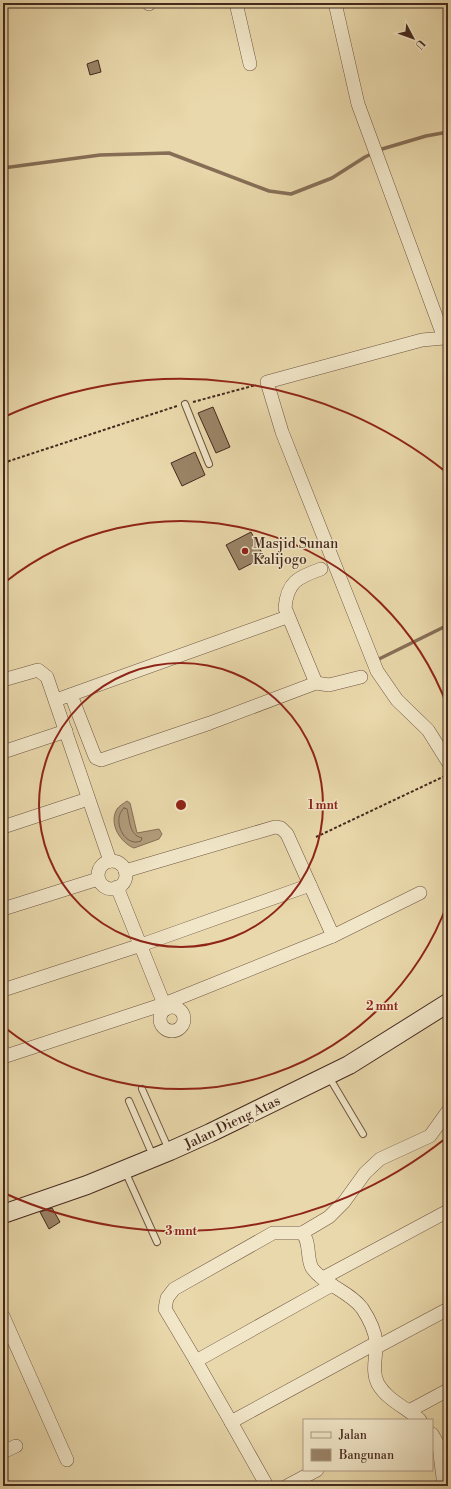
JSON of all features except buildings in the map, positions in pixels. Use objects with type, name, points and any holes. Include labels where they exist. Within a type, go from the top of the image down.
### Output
[{"type":"street","points":[[236,3],[250,64]]},
{"type":"street","points":[[336,3],[358,104],[444,338],[422,340],[267,382],[282,432],[378,671],[397,700],[428,730],[448,762]]},
{"type":"street","points":[[316,683],[287,617],[285,608],[286,595],[291,585],[298,579],[321,569]]},
{"type":"street","points":[[56,700],[287,617]]},
{"type":"street","points":[[3,680],[38,670],[47,677],[110,861]]},
{"type":"street","points":[[71,695],[94,754],[96,758],[101,760],[210,723],[316,683],[329,685],[361,676]]},
{"type":"street","points":[[3,752],[66,731]]},
{"type":"street","points":[[3,827],[88,798]]},
{"type":"street","points":[[125,871],[275,827],[281,828],[287,834],[333,936]]},
{"type":"street","points":[[110,861],[118,862],[125,871],[123,882],[117,887],[113,888],[104,886],[98,879],[98,874],[102,865],[110,861]]},
{"type":"street","points":[[3,909],[98,879]]},
{"type":"street","points":[[3,990],[141,945],[310,885]]},
{"type":"street","points":[[117,887],[165,1006]]},
{"type":"street","points":[[3,1057],[165,1006],[333,936],[420,893]]},
{"type":"street","name":"Jalan Dieng Atas","points":[[3,1214],[87,1185],[162,1155],[349,1065],[448,1003]]},
{"type":"street","points":[[267,1486],[196,1360],[165,1309],[167,1298],[174,1289],[273,1233],[302,1233],[329,1217],[344,1202],[365,1174],[380,1159],[430,1136],[448,1112]]},
{"type":"street","points":[[196,1360],[448,1211]]},
{"type":"street","points":[[302,1233],[306,1237],[311,1265],[328,1282],[350,1297],[362,1308],[372,1327],[376,1345],[374,1368],[378,1384],[394,1401],[415,1417],[448,1390]]},
{"type":"street","points":[[231,1422],[376,1345],[448,1309]]},
{"type":"street","points":[[3,1316],[67,1460]]},
{"type":"street","points":[[433,1436],[439,1446],[444,1486]]},
{"type":"street","points":[[3,1452],[16,1446]]},
{"type":"street","points":[[286,1486],[315,1471]]},
{"type":"lane","points":[[185,404],[209,464]]},
{"type":"lane","points":[[328,1075],[363,1134]]},
{"type":"lane","points":[[142,1089],[162,1155]]},
{"type":"lane","points":[[129,1101],[162,1155]]},
{"type":"lane","points":[[125,1170],[157,1242]]},
{"type":"path","points":[[3,463],[152,413],[267,382]]},
{"type":"path","points":[[316,837],[448,774]]},
{"type":"water","points":[[127,801],[130,803],[137,833],[159,829],[162,834],[159,839],[134,848],[125,842],[117,832],[114,821],[117,809]]},
{"type":"waterway","points":[[3,168],[100,155],[169,153],[269,191],[291,194],[332,178],[365,157],[382,149],[426,136],[448,132]]},
{"type":"waterway","points":[[379,659],[448,625]]},
{"type":"place","name":"Masjid Sunan Kalijogo","points":[[245,551]]}]
